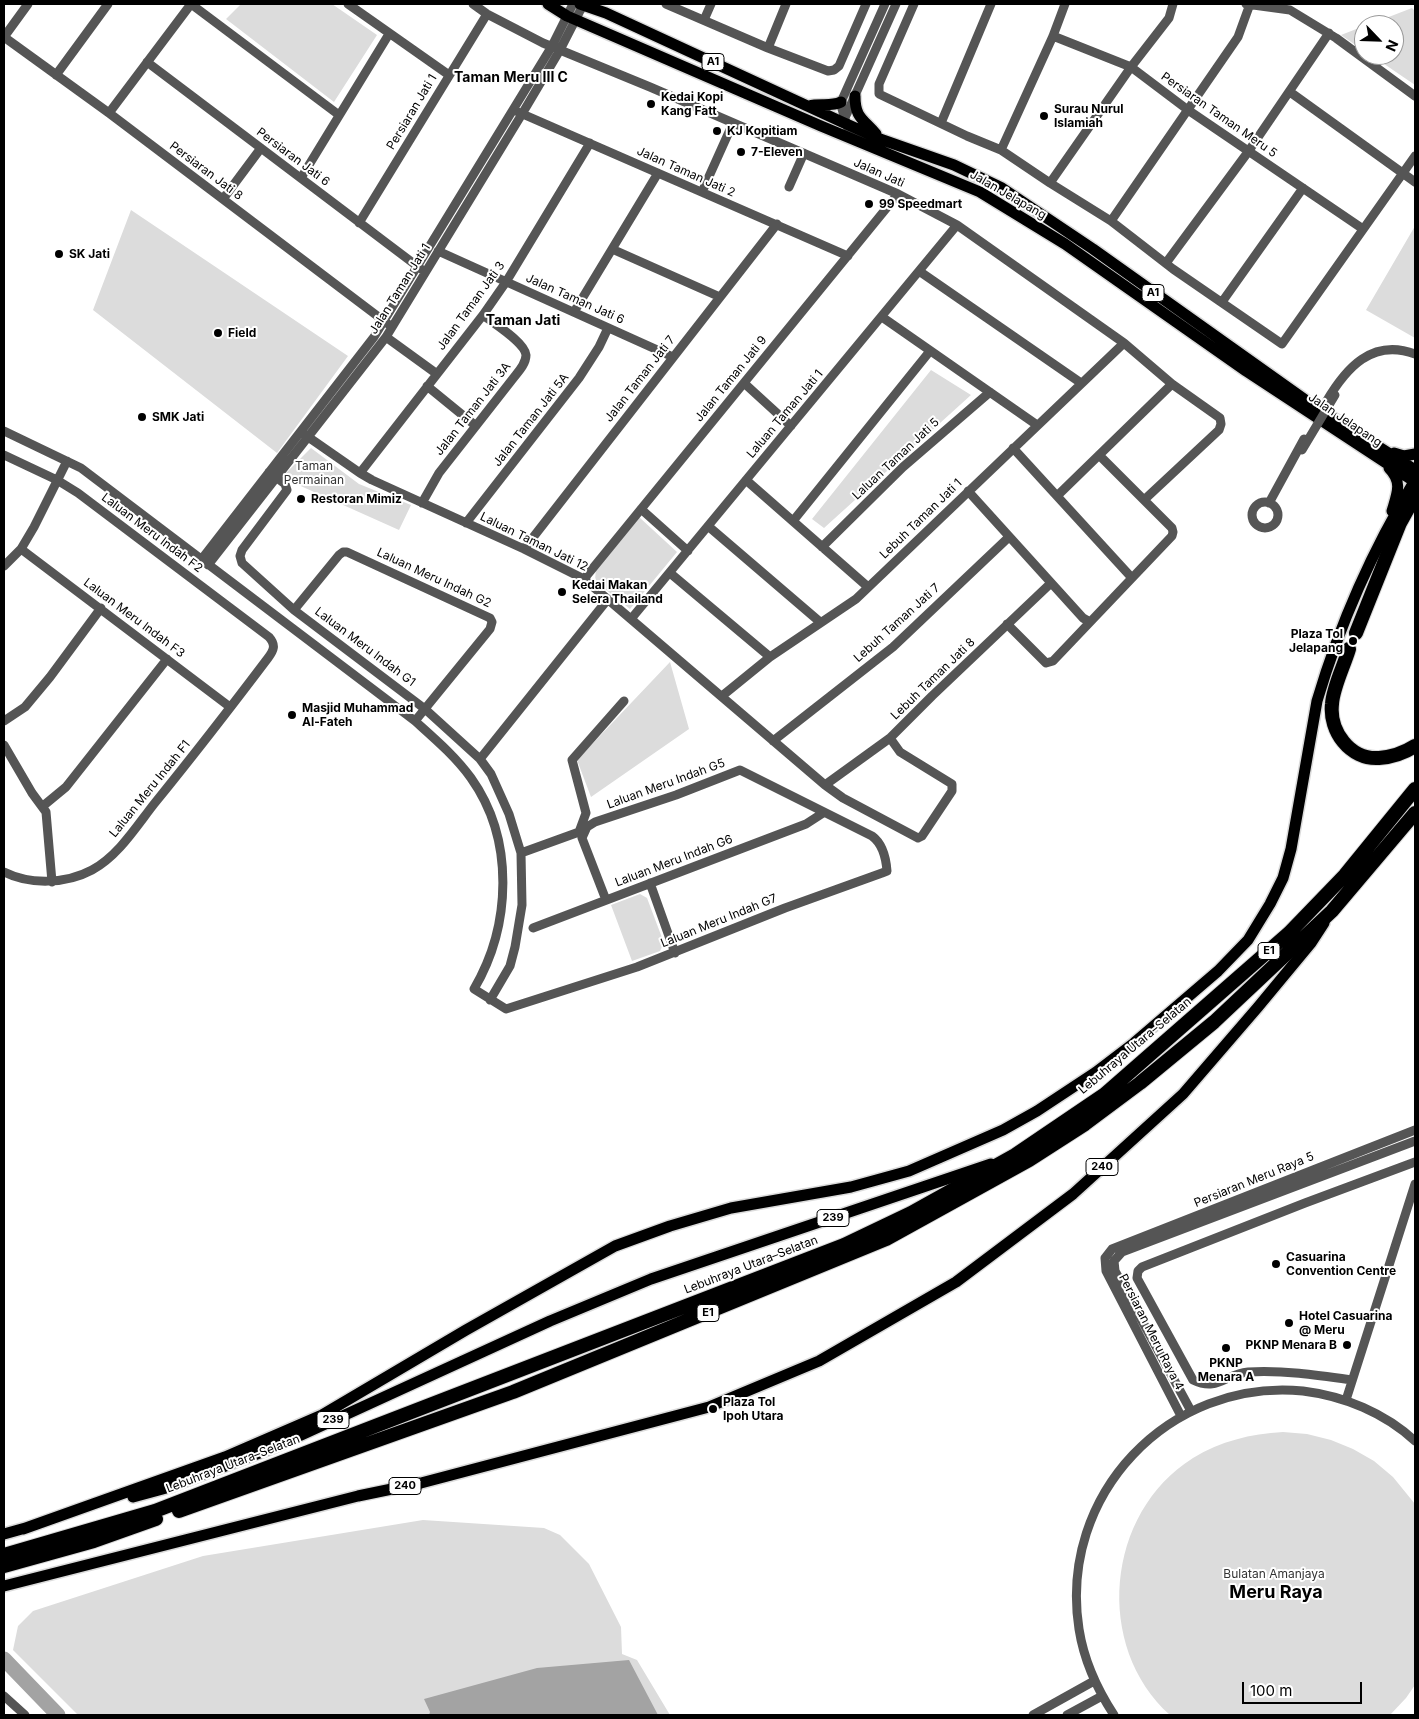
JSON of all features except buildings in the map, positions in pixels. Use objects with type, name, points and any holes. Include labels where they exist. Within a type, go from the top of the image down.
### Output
[{"type":"highway","points":[[1356,633],[1400,523],[1415,496]]},
{"type":"highway","points":[[1349,649],[1334,691],[1332,704],[1334,728],[1341,740],[1354,752],[1377,758],[1397,755],[1415,746]]},
{"type":"highway","name":"Lebuhraya Utara–Selatan","points":[[4,1555],[155,1510],[844,1245],[911,1213],[1015,1155],[1105,1094],[1289,933],[1345,875],[1415,789]]},
{"type":"highway","name":"Lebuhraya Utara–Selatan","points":[[4,1566],[94,1541],[513,1392],[886,1240],[1029,1160],[1093,1118],[1140,1082],[1214,1022],[1332,911],[1415,813]]},
{"type":"main road","name":"Jalan Jelapang","points":[[548,4],[571,18],[832,131],[980,192],[1065,244],[1246,371],[1384,456]]},
{"type":"main road","name":"Jalan Jelapang","points":[[579,4],[606,14],[880,139],[954,165],[1002,188],[1093,249],[1415,478]]},
{"type":"main road","points":[[855,96],[856,112],[880,139]]},
{"type":"main road","points":[[809,106],[819,103],[831,105],[841,102]]},
{"type":"main road","points":[[1384,456],[1415,454]]},
{"type":"main road","points":[[1384,456],[1397,478],[1398,485],[1387,527]]},
{"type":"main road","points":[[23,1529],[225,1457],[322,1415],[466,1330],[616,1246],[670,1226],[731,1208],[850,1187],[909,1171],[1003,1130],[1096,1072],[1134,1043],[1218,971],[1248,940],[1270,904],[1283,878],[1291,850],[1317,701],[1324,677],[1360,586],[1387,527],[1415,478]]},
{"type":"main road","name":"240","points":[[4,1586],[358,1496],[421,1483],[709,1407],[819,1361],[956,1282],[1073,1194],[1182,1094],[1311,943],[1332,911]]},
{"type":"main road","name":"239","points":[[4,1534],[170,1487],[275,1447],[550,1321],[651,1278],[1015,1155]]},
{"type":"street","points":[[4,37],[28,4]]},
{"type":"street","points":[[56,75],[108,4]]},
{"type":"street","points":[[109,113],[190,4],[339,115]]},
{"type":"street","points":[[348,4],[448,76]]},
{"type":"street","name":"Jalan Jati","points":[[473,4],[487,14],[542,43],[733,122],[898,194],[958,226],[1124,343],[1172,384],[1220,418],[1221,424],[1218,430],[1144,500]]},
{"type":"street","name":"Jalan Taman Jati 1","points":[[204,563],[305,435],[386,337],[422,269],[556,48],[579,4]]},
{"type":"street","points":[[666,4],[768,48],[828,71],[834,70],[839,66],[866,4]]},
{"type":"street","points":[[704,20],[711,4]]},
{"type":"street","points":[[768,48],[786,4]]},
{"type":"street","points":[[885,4],[841,102],[844,121],[850,132],[855,135],[930,170]]},
{"type":"street","points":[[832,131],[844,121],[896,4]]},
{"type":"street","points":[[914,4],[879,84],[879,94],[1001,150],[1050,184],[1111,221],[1166,263],[1282,344],[1415,156]]},
{"type":"street","points":[[941,123],[991,4]]},
{"type":"street","points":[[1001,150],[1053,36],[1065,4]]},
{"type":"street","points":[[1050,184],[1131,67],[1169,18],[1173,4]]},
{"type":"street","points":[[1246,4],[1290,10],[1329,33],[1415,96]]},
{"type":"street","points":[[1111,221],[1238,37],[1250,4]]},
{"type":"street","name":"Persiaran Jati 1","points":[[359,223],[487,14]]},
{"type":"street","points":[[1166,263],[1248,152],[1329,33]]},
{"type":"street","points":[[301,178],[390,34]]},
{"type":"street","name":"Persiaran Taman Meru 5","points":[[1053,36],[1131,67],[1188,110],[1363,230]]},
{"type":"street","name":"Persiaran Jati 8","points":[[4,37],[109,113],[384,320],[392,328]]},
{"type":"street","name":"Persiaran Jati 6","points":[[146,62],[422,269]]},
{"type":"street","points":[[1290,92],[1415,182]]},
{"type":"street","name":"Jalan Taman Jati 1","points":[[305,435],[384,320],[422,269],[438,251],[518,112]]},
{"type":"street","name":"Jalan Taman Jati 2","points":[[518,112],[848,256]]},
{"type":"street","points":[[702,192],[733,122]]},
{"type":"street","name":"Jalan Taman Jati 3","points":[[360,473],[483,315],[506,282],[590,143]]},
{"type":"street","points":[[223,199],[261,148]]},
{"type":"street","points":[[789,187],[804,153]]},
{"type":"street","points":[[574,312],[658,173]]},
{"type":"street","points":[[1222,302],[1303,188]]},
{"type":"street","name":"Jalan Taman Jati 9","points":[[584,579],[898,194]]},
{"type":"street","name":"Jalan Taman Jati 7","points":[[524,549],[777,224]]},
{"type":"street","name":"Laluan Taman Jati 1","points":[[631,619],[958,226]]},
{"type":"street","points":[[612,249],[720,297]]},
{"type":"street","name":"Jalan Taman Jati 6","points":[[438,251],[673,357]]},
{"type":"street","points":[[920,271],[1081,383]]},
{"type":"street","name":"Jalan Taman Jati 3A","points":[[422,503],[439,473],[519,370],[526,356],[524,348],[518,342],[483,315]]},
{"type":"street","points":[[882,317],[1037,425]]},
{"type":"street","name":"Jalan Taman Jati 5A","points":[[466,523],[579,378],[599,347],[608,328]]},
{"type":"street","points":[[386,337],[436,374]]},
{"type":"street","name":"Lebuh Taman Jati 1","points":[[722,696],[770,657],[856,599],[1124,343]]},
{"type":"street","points":[[1415,354],[1393,349],[1379,351],[1365,356],[1346,372],[1323,406],[1291,461],[1272,504],[1335,395],[1355,369],[1370,358],[1393,353],[1415,359]]},
{"type":"street","points":[[793,521],[930,351]]},
{"type":"street","points":[[744,383],[791,426]]},
{"type":"street","points":[[1057,496],[1172,384]]},
{"type":"street","points":[[427,386],[476,426]]},
{"type":"street","name":"Laluan Taman Jati 5","points":[[822,546],[904,467],[990,392]]},
{"type":"street","points":[[4,431],[81,468],[415,721]]},
{"type":"street","name":"Laluan Taman Jati 12","points":[[305,435],[360,473],[584,579],[825,785],[844,798],[916,838],[920,838],[952,791],[952,784],[900,752],[890,738]]},
{"type":"street","points":[[1013,448],[1132,578]]},
{"type":"street","points":[[1007,624],[1046,663],[1053,661],[1172,536],[1174,532],[1172,528],[1099,454]]},
{"type":"street","name":"Laluan Meru Indah F2","points":[[4,455],[57,480],[102,510],[269,637],[274,645]]},
{"type":"street","points":[[4,566],[21,549],[67,460]]},
{"type":"street","name":"Jalan Taman Jati 1","points":[[204,563],[260,499],[273,475]]},
{"type":"street","name":"Laluan Meru Indah G1","points":[[273,475],[285,484],[287,490],[242,550],[240,556],[242,563],[294,610],[425,708],[480,758],[491,774],[504,801],[521,853],[522,905],[510,966],[490,1000]]},
{"type":"street","points":[[746,480],[868,587]]},
{"type":"street","points":[[968,491],[1083,618],[1090,622]]},
{"type":"street","points":[[260,499],[273,509]]},
{"type":"street","points":[[641,509],[688,551]]},
{"type":"street","points":[[708,526],[820,622]]},
{"type":"street","name":"Lebuh Taman Jati 7","points":[[773,741],[893,647],[1009,537]]},
{"type":"street","name":"Laluan Meru Indah F3","points":[[21,549],[230,707]]},
{"type":"street","name":"Laluan Meru Indah G2","points":[[294,610],[339,555],[343,552],[348,552],[490,618],[492,622],[490,629],[415,721]]},
{"type":"street","points":[[670,573],[770,657]]},
{"type":"street","name":"Lebuh Taman Jati 8","points":[[825,785],[890,738],[1051,583]]},
{"type":"street","points":[[480,758],[608,599]]},
{"type":"street","points":[[4,721],[25,707],[101,608]]},
{"type":"street","name":"Laluan Meru Indah F1","points":[[4,872],[17,878],[52,882],[81,875],[92,870],[112,854],[122,844],[272,653],[274,645]]},
{"type":"street","points":[[43,806],[66,786],[167,659]]},
{"type":"street","points":[[521,853],[579,832],[586,813],[572,760],[624,701]]},
{"type":"street","name":"Laluan Meru Indah G7","points":[[415,721],[451,753],[472,779],[485,802],[496,833],[503,867],[502,906],[489,960],[474,989],[506,1008],[637,967],[785,908],[888,871],[887,862],[880,843],[876,839],[823,813]]},
{"type":"street","points":[[4,745],[32,793],[43,806],[47,817],[52,882]]},
{"type":"street","name":"Laluan Meru Indah G5","points":[[606,900],[582,838],[587,827],[595,822],[740,770],[823,813]]},
{"type":"street","name":"Laluan Meru Indah G6","points":[[532,928],[806,824],[823,813]]},
{"type":"street","points":[[650,883],[675,952]]},
{"type":"street","name":"Persiaran Meru Raya 5","points":[[1110,1260],[1112,1249],[1415,1130]]},
{"type":"street","name":"Persiaran Meru Raya 5","points":[[1110,1260],[1122,1252],[1415,1141]]},
{"type":"street","points":[[1352,1380],[1297,1372],[1247,1372],[1204,1385],[1193,1380],[1137,1278],[1138,1271],[1142,1267],[1322,1196],[1415,1162]]},
{"type":"street","points":[[1346,1400],[1415,1184]]},
{"type":"street","name":"Persiaran Meru Raya 4","points":[[1110,1260],[1191,1411]]},
{"type":"street","name":"Persiaran Meru Raya 4","points":[[1110,1260],[1106,1272],[1181,1416]]},
{"type":"street","points":[[1114,1715],[1094,1681],[1083,1647],[1077,1612],[1078,1573],[1089,1526],[1116,1474],[1135,1452],[1157,1432],[1191,1411],[1228,1397],[1267,1390],[1315,1393],[1346,1400],[1377,1414],[1406,1432],[1415,1440]]},
{"type":"street","points":[[1033,1715],[1094,1681]]},
{"type":"street","points":[[4,1696],[25,1715]]},
{"type":"street","points":[[1067,1715],[1102,1696]]},
{"type":"green space","points":[[241,4],[332,4],[377,35],[334,102],[226,19]]},
{"type":"green space","points":[[1412,8],[1415,11],[1415,85],[1386,65],[1404,65],[1404,15],[1394,15]]},
{"type":"green space","points":[[1354,30],[1354,44],[1341,35]]},
{"type":"green space","name":"Field","points":[[131,210],[348,356],[277,453],[93,310]]},
{"type":"green space","points":[[1415,226],[1415,338],[1366,310]]},
{"type":"green space","points":[[931,370],[971,395],[824,528],[812,519]]},
{"type":"green space","name":"Taman Permainan","points":[[311,448],[359,484],[411,505],[399,530],[294,483],[286,473]]},
{"type":"green space","points":[[639,517],[677,552],[630,609],[595,581],[596,567]]},
{"type":"green space","points":[[670,662],[689,729],[591,797],[577,760]]},
{"type":"green space","points":[[640,894],[647,898],[664,943],[660,951],[632,961],[611,905]]},
{"type":"green space","name":"Bulatan Amanjaya","points":[[1283,1432],[1307,1434],[1331,1440],[1353,1449],[1374,1461],[1393,1477],[1415,1504],[1415,1685],[1390,1715],[1170,1715],[1146,1687],[1129,1654],[1121,1618],[1120,1582],[1127,1546],[1142,1512],[1164,1482],[1193,1458],[1214,1447],[1236,1439]]},
{"type":"green space","points":[[423,1520],[544,1528],[560,1535],[589,1564],[621,1627],[622,1654],[637,1660],[670,1715],[78,1715],[13,1650],[18,1626],[33,1611],[203,1556]]},
{"type":"shaded area","points":[[629,1660],[658,1715],[429,1715],[430,1712],[424,1699],[537,1668]]},
{"type":"waterway","points":[[4,1659],[58,1715]]},
{"type":"place","name":"Kedai Kopi Kang Fatt","points":[[651,104]]},
{"type":"place","name":"Surau Nurul Islamiah","points":[[1044,116]]},
{"type":"place","name":"KJ Kopitiam","points":[[717,131]]},
{"type":"place","name":"7-Eleven","points":[[741,152]]},
{"type":"place","name":"99 Speedmart","points":[[869,204]]},
{"type":"place","name":"SK Jati","points":[[59,254]]},
{"type":"place","name":"Field","points":[[218,333]]},
{"type":"place","name":"SMK Jati","points":[[142,417]]},
{"type":"place","name":"Restoran Mimiz","points":[[301,499]]},
{"type":"place","name":"Kedai Makan Selera Thailand","points":[[562,592]]},
{"type":"place","name":"Plaza Tol Jelapang","points":[[1353,641]]},
{"type":"place","name":"Masjid Muhammad Al-Fateh","points":[[292,715]]},
{"type":"place","name":"Casuarina Convention Centre","points":[[1276,1264]]},
{"type":"place","name":"Hotel Casuarina @ Meru","points":[[1289,1323]]},
{"type":"place","name":"PKNP Menara B","points":[[1347,1345]]},
{"type":"place","name":"PKNP Menara A","points":[[1226,1348]]},
{"type":"place","name":"Plaza Tol Ipoh Utara","points":[[713,1409]]},
{"type":"district","name":"Taman Meru III C","points":[[511,78]]},
{"type":"district","name":"Taman Jati","points":[[523,321]]},
{"type":"district","name":"Meru Raya","points":[[1276,1593]]}]
